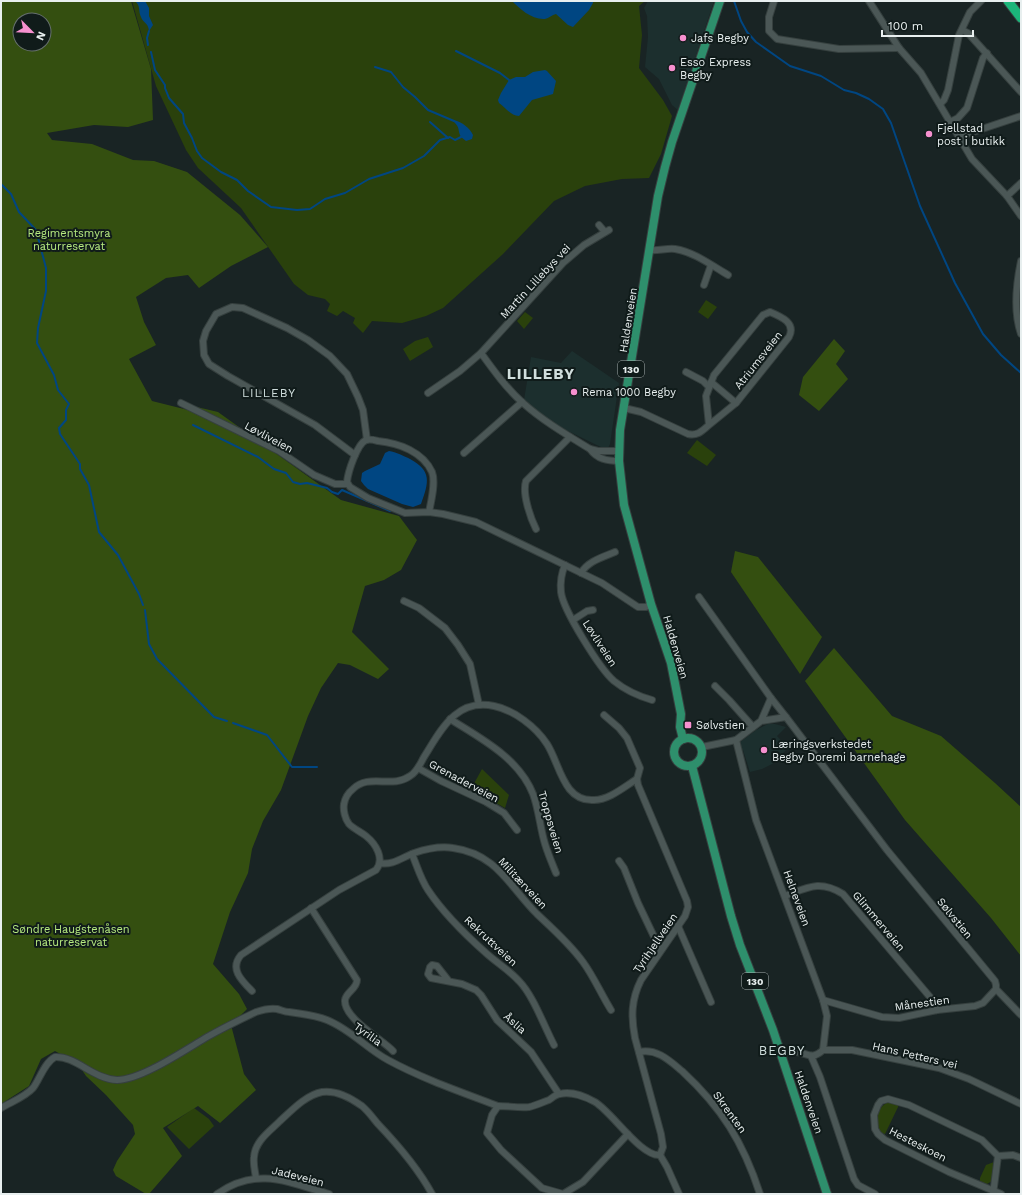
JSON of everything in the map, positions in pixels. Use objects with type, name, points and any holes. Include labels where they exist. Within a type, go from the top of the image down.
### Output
[{"type":"highway","points":[[1008,1],[1021,18]]},
{"type":"main road","name":"Haldenveien","points":[[683,739],[680,726],[681,714],[671,663],[652,604],[624,505],[619,451],[624,408],[658,196],[672,142],[720,1]]},
{"type":"main road","points":[[683,739],[694,739],[699,742],[702,747],[702,756],[696,764],[692,766],[682,765],[674,753],[678,742],[683,739]]},
{"type":"main road","name":"Haldenveien","points":[[692,766],[731,916],[781,1054],[827,1194]]},
{"type":"street","points":[[774,1],[769,17],[769,31],[777,39],[839,49],[899,48]]},
{"type":"street","points":[[869,1],[899,48],[921,73],[972,159],[1007,196],[1021,216]]},
{"type":"street","points":[[940,104],[944,100],[948,90],[957,45],[962,30],[970,12],[981,1]]},
{"type":"street","points":[[962,30],[968,33],[988,53],[1021,92]]},
{"type":"street","points":[[950,122],[958,118],[967,108],[983,58],[988,53]]},
{"type":"street","points":[[958,137],[1021,116]]},
{"type":"street","points":[[1007,196],[1021,182]]},
{"type":"street","name":"Martin Lillebys vei","points":[[428,393],[460,371],[481,353],[563,263],[584,245],[607,231],[599,225]]},
{"type":"street","points":[[650,250],[657,251],[673,249],[691,253],[728,276]]},
{"type":"street","points":[[1021,261],[1017,282],[1016,308],[1021,334]]},
{"type":"street","points":[[704,285],[711,265]]},
{"type":"street","points":[[355,455],[316,425],[209,364],[204,355],[203,341],[206,331],[216,314],[232,307],[244,308],[287,328],[308,340],[330,356],[347,374],[358,397],[363,410],[367,440]]},
{"type":"street","name":"Atriumsveien","points":[[624,408],[641,412],[688,434],[698,434],[736,403],[789,338],[791,328],[785,319],[770,312],[763,315],[714,375],[706,396],[709,425]]},
{"type":"street","points":[[481,353],[502,382],[542,419],[590,449],[598,451],[619,451]]},
{"type":"street","points":[[686,372],[710,384]]},
{"type":"street","name":"Atriumsveien","points":[[710,384],[736,403]]},
{"type":"street","points":[[464,453],[522,402]]},
{"type":"street","name":"Løvliveien","points":[[181,403],[279,451],[314,475],[336,484],[347,484]]},
{"type":"street","points":[[536,529],[526,499],[524,487],[526,481],[553,452],[570,437]]},
{"type":"street","points":[[429,512],[432,497],[432,474],[425,461],[410,449],[389,442],[367,440],[361,445],[355,455],[347,484],[368,498],[405,513],[429,512],[476,522],[611,588],[638,607],[646,607],[652,604]]},
{"type":"street","points":[[590,449],[594,455],[602,459],[619,461]]},
{"type":"street","points":[[581,573],[584,567],[588,564],[615,552]]},
{"type":"street","name":"Løvliveien","points":[[565,565],[561,577],[561,593],[565,606],[600,663],[613,680],[626,690],[652,700]]},
{"type":"street","name":"Sølvstien","points":[[699,597],[771,698],[887,850],[995,981],[996,989],[1021,1015]]},
{"type":"street","points":[[404,601],[419,608],[440,624],[455,640],[470,664],[479,705]]},
{"type":"street","name":"Løvliveien","points":[[573,620],[587,611],[594,610]]},
{"type":"street","points":[[715,686],[753,727]]},
{"type":"street","points":[[761,721],[771,698]]},
{"type":"street","points":[[252,991],[241,980],[237,973],[237,963],[240,957],[311,908],[352,882],[376,870],[380,863],[378,853],[372,841],[354,829],[347,821],[344,808],[346,798],[350,791],[360,783],[366,781],[398,781],[409,777],[418,768],[450,719],[464,708],[479,705],[504,709],[515,715],[532,728],[546,742],[570,791],[580,798],[593,801],[605,798],[637,779]]},
{"type":"street","name":"Tyrihjellveien","points":[[604,715],[619,728],[627,738],[640,768],[637,779],[638,785],[687,901],[687,912],[641,980],[632,1006],[633,1026],[661,1134],[663,1147],[660,1155]]},
{"type":"street","points":[[702,747],[736,740],[761,721],[786,716]]},
{"type":"street","name":"Troppsveien","points":[[450,719],[503,754],[514,765],[528,784],[536,801],[545,845],[556,873]]},
{"type":"street","name":"Helneveien","points":[[736,740],[756,820],[786,896],[823,1000],[827,1016],[823,1050]]},
{"type":"street","name":"Grenaderveien","points":[[418,768],[441,781],[486,802],[504,813],[517,830]]},
{"type":"street","name":"Militærveien","points":[[380,863],[389,864],[412,854],[438,848],[452,848],[475,854],[488,860],[507,878],[537,913],[557,932],[583,962],[611,1010]]},
{"type":"street","name":"Rekruttveien","points":[[412,854],[427,889],[433,897],[469,937],[524,987],[531,997],[554,1045]]},
{"type":"street","points":[[619,861],[624,868],[638,903],[658,945],[662,949]]},
{"type":"street","name":"Glimmerveien","points":[[786,896],[806,888],[821,885],[830,887],[843,894],[930,997],[937,1010]]},
{"type":"street","points":[[311,908],[357,979],[356,986],[346,997],[345,1003],[347,1008],[362,1027],[393,1051]]},
{"type":"street","points":[[678,926],[711,1002]]},
{"type":"street","name":"Åslia","points":[[448,980],[476,990],[481,995],[497,1020],[532,1052],[559,1094]]},
{"type":"street","name":"Månestien","points":[[823,1000],[882,1017],[899,1018],[937,1010],[975,1006],[983,1003],[996,989]]},
{"type":"street","name":"Tyrilia","points":[[1,1108],[32,1089],[54,1057],[66,1059],[104,1078],[124,1079],[147,1071],[224,1028],[261,1010],[278,1009],[284,1012],[318,1016],[328,1020],[340,1026],[368,1048],[388,1060],[437,1083],[498,1106],[529,1107],[559,1094]]},
{"type":"street","points":[[781,1054],[798,1052],[811,1056],[818,1054],[823,1050]]},
{"type":"street","name":"Hans Petters vei","points":[[823,1050],[852,1050],[939,1068],[970,1079],[1021,1104]]},
{"type":"street","name":"Skrenten","points":[[639,1052],[643,1051],[657,1053],[666,1057],[695,1084],[717,1108],[738,1141],[751,1167],[760,1194]]},
{"type":"street","points":[[811,1056],[820,1077],[854,1179],[858,1185],[875,1194]]},
{"type":"street","points":[[256,1178],[254,1158],[256,1148],[261,1140],[296,1106],[315,1094],[324,1092],[341,1094],[363,1107],[395,1142],[427,1184],[432,1194]]},
{"type":"street","points":[[559,1094],[572,1094],[585,1097],[596,1103],[643,1148],[655,1156],[660,1155],[679,1194]]},
{"type":"street","name":"Hesteskoen","points":[[998,1156],[982,1140],[908,1105],[888,1099],[881,1101],[875,1110],[875,1129],[885,1140],[949,1172],[993,1192],[1001,1194]]},
{"type":"street","points":[[498,1106],[492,1115],[488,1133],[501,1150],[542,1188],[563,1194],[583,1182],[628,1134]]},
{"type":"street","points":[[993,1192],[998,1156],[1013,1155],[1021,1158]]},
{"type":"street","name":"Jadeveien","points":[[218,1194],[230,1186],[256,1178],[266,1177],[329,1194]]},
{"type":"shaded area","points":[[648,1],[714,1],[678,110],[672,105],[659,79],[645,67],[648,37],[647,16],[644,8]]},
{"type":"shaded area","points":[[572,351],[619,383],[610,444],[607,450],[566,430],[546,418],[524,400],[531,357],[561,363]]},
{"type":"shaded area","points":[[768,724],[786,727],[777,736],[788,748],[772,764],[762,769],[750,772],[743,750],[739,748],[740,742],[756,730]]},
{"type":"green space","points":[[1,1],[131,1],[151,69],[153,120],[128,127],[94,125],[47,133],[52,140],[92,144],[133,160],[154,161],[187,172],[240,215],[268,247],[231,266],[199,288],[188,275],[166,278],[136,297],[144,322],[156,345],[129,359],[152,401],[188,410],[197,407],[218,412],[341,500],[399,516],[417,540],[401,570],[384,580],[365,586],[352,632],[389,669],[378,679],[350,665],[338,663],[321,688],[308,716],[281,790],[263,821],[252,849],[248,873],[230,912],[213,964],[239,994],[247,1009],[231,1025],[244,1074],[256,1090],[220,1123],[198,1106],[163,1128],[182,1156],[149,1194],[146,1194],[116,1176],[113,1170],[117,1161],[135,1134],[133,1125],[106,1095],[86,1076],[78,1064],[55,1051],[41,1059],[29,1086],[1,1104]]},
{"type":"green space","points":[[132,1],[645,1],[639,6],[642,35],[639,68],[663,100],[672,116],[661,154],[649,178],[622,179],[585,186],[554,201],[503,254],[443,308],[426,316],[402,323],[372,321],[363,333],[353,323],[355,318],[343,311],[337,316],[327,311],[330,304],[325,299],[308,295],[294,284],[241,208],[198,168],[186,150],[156,86]]},
{"type":"green space","points":[[706,300],[717,307],[708,319],[698,312]]},
{"type":"green space","points":[[525,312],[533,318],[524,329],[517,321]]},
{"type":"green space","points":[[428,337],[433,347],[410,361],[403,349],[415,341]]},
{"type":"green space","points":[[834,339],[845,351],[836,364],[848,379],[819,411],[799,395],[803,377]]},
{"type":"green space","points":[[697,440],[716,455],[707,466],[687,453]]},
{"type":"green space","points":[[735,551],[758,557],[822,637],[800,674],[731,572]]},
{"type":"green space","points":[[834,648],[892,716],[941,736],[1021,807],[1021,956],[991,918],[905,820],[805,681]]},
{"type":"green space","points":[[482,769],[509,795],[505,808],[471,789]]},
{"type":"green space","points":[[888,1102],[899,1105],[885,1134],[879,1132],[877,1119],[879,1111]]},
{"type":"green space","points":[[194,1108],[209,1119],[214,1126],[189,1149],[167,1127]]},
{"type":"green space","points":[[994,1162],[992,1181],[987,1184],[980,1181],[986,1165]]},
{"type":"water","points":[[135,1],[145,1],[149,8],[149,16],[153,25],[149,31],[148,26],[140,15],[138,5]]},
{"type":"water","points":[[512,1],[593,1],[593,3],[589,10],[573,27],[568,25],[556,14],[545,19],[535,18]]},
{"type":"water","points":[[545,70],[556,81],[553,94],[532,100],[519,116],[511,113],[499,103],[498,100],[501,93],[509,80],[516,77],[525,77],[533,72]]},
{"type":"water","points":[[453,121],[460,122],[472,132],[472,139],[466,141],[461,137],[458,127]]},
{"type":"water","points":[[389,451],[410,459],[422,468],[427,478],[427,483],[421,504],[413,507],[402,504],[368,489],[361,481],[362,473],[380,464],[385,453]]},
{"type":"waterway","points":[[734,1],[741,21],[747,32],[756,42],[790,66],[821,76],[844,90],[856,93],[869,99],[883,109],[891,123],[920,206],[955,283],[983,334],[1001,355],[1021,373]]},
{"type":"waterway","points":[[148,45],[147,38],[149,31]]},
{"type":"waterway","points":[[456,51],[500,73],[509,80]]},
{"type":"waterway","points":[[151,52],[155,70],[165,85],[169,98],[183,114],[184,123],[197,151],[202,158],[221,172],[237,180],[248,191],[271,207],[297,210],[310,209],[325,199],[345,193],[369,179],[403,168],[424,156],[440,140],[450,137],[455,140],[461,137]]},
{"type":"waterway","points":[[375,67],[391,72],[403,87],[428,110],[454,121]]},
{"type":"waterway","points":[[430,122],[448,138]]},
{"type":"waterway","points":[[1,184],[11,194],[19,212],[36,230],[46,268],[46,291],[38,328],[37,343],[54,375],[58,390],[69,404],[66,410],[66,420],[59,428],[60,434],[80,464],[80,469],[89,485],[99,532],[118,555],[139,594],[143,605]]},
{"type":"waterway","points":[[193,425],[258,457],[274,469],[286,473],[293,482],[300,484],[307,483],[327,488],[338,494],[342,490],[390,511]]},
{"type":"waterway","points":[[145,610],[149,644],[157,659],[214,717],[227,721]]},
{"type":"waterway","points":[[233,723],[267,735],[292,767],[317,767]]},
{"type":"place","name":"Jafs Begby","points":[[683,38]]},
{"type":"place","name":"Esso Express Begby","points":[[672,68]]},
{"type":"place","name":"Fjellstad post i butikk","points":[[929,134]]},
{"type":"place","name":"Rema 1000 Begby","points":[[574,392]]},
{"type":"place","name":"Sølvstien","points":[[688,725]]},
{"type":"place","name":"Læringsverkstedet Begby Doremi barnehage","points":[[764,750]]},
{"type":"district","name":"LILLEBY","points":[[541,374]]},
{"type":"district","name":"LILLEBY","points":[[269,393]]},
{"type":"district","name":"BEGBY","points":[[782,1050]]},
{"type":"park label","name":"Regimentsmyra naturreservat","points":[[69,239]]},
{"type":"park label","name":"Søndre Haugstenåsen naturreservat","points":[[71,935]]}]
